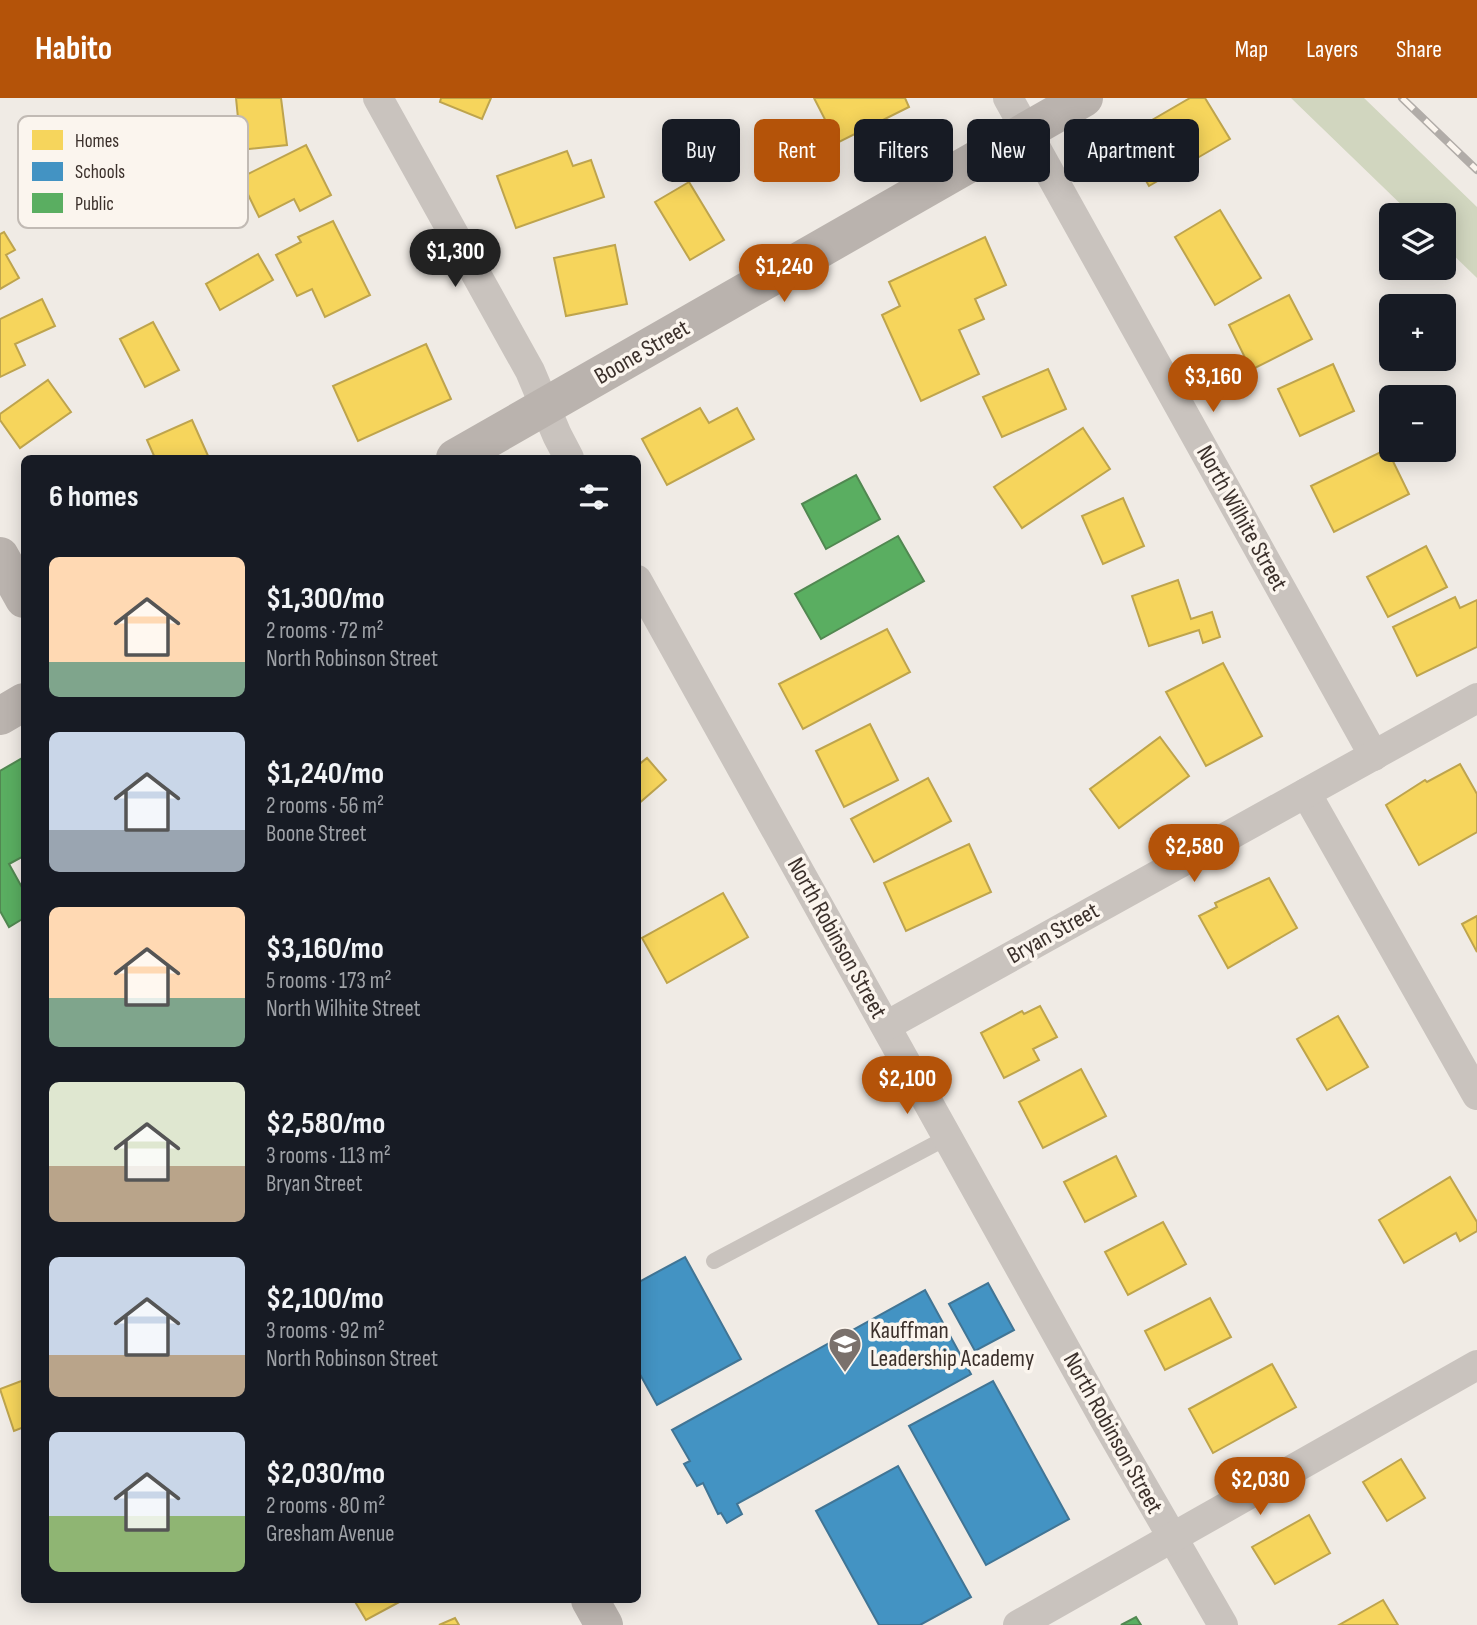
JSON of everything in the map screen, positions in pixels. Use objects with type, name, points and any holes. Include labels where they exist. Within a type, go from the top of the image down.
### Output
[{"type":"street","points":[[378,98],[530,371],[556,435],[567,455]]},
{"type":"street","name":"North Wilhite Street","points":[[1008,98],[1019,119]]},
{"type":"street","name":"Boone Street","points":[[1047,119],[1084,98]]},
{"type":"street","name":"Boone Street","points":[[460,455],[967,165]]},
{"type":"street","name":"North Wilhite Street","points":[[1050,174],[1374,755]]},
{"type":"street","points":[[0,555],[21,593]]},
{"type":"street","name":"North Robinson Street","points":[[641,587],[1171,1538],[1223,1625]]},
{"type":"street","name":"Bryan Street","points":[[886,1026],[1477,698]]},
{"type":"street","points":[[0,716],[21,704]]},
{"type":"street","points":[[1306,793],[1477,1095]]},
{"type":"street","points":[[1018,1625],[1477,1365]]},
{"type":"street","points":[[592,1603],[604,1625]]},
{"type":"lane","points":[[714,1261],[948,1137]]},
{"type":"green space","points":[[1291,98],[1364,98],[1477,207],[1477,278],[1456,258],[1456,203],[1400,203]]},
{"type":"building: Homes","points":[[236,98],[281,98],[287,145],[248,149],[248,116],[238,116]]},
{"type":"building: Homes","points":[[441,98],[491,98],[482,119],[440,102]]},
{"type":"building: Homes","points":[[814,98],[905,98],[909,107],[885,119],[854,119],[854,134],[840,142],[840,119],[825,119]]},
{"type":"building: Homes","points":[[1190,98],[1205,98],[1230,139],[1199,157],[1199,119],[1154,119]]},
{"type":"building: Homes","points":[[306,145],[331,195],[300,211],[294,199],[259,217],[248,194],[248,174]]},
{"type":"building: Homes","points":[[567,151],[573,166],[591,160],[604,197],[516,228],[497,176]]},
{"type":"building: Homes","points":[[689,182],[724,240],[690,260],[655,202]]},
{"type":"building: Homes","points":[[1220,210],[1261,278],[1215,305],[1175,237]]},
{"type":"building: Homes","points":[[333,221],[370,295],[325,317],[312,289],[297,296],[276,255],[301,242],[298,237]]},
{"type":"building: Homes","points":[[4,232],[15,250],[6,255],[19,278],[0,289],[0,234]]},
{"type":"building: Homes","points":[[985,237],[1006,285],[975,299],[984,319],[959,330],[979,374],[921,401],[882,315],[900,306],[889,282]]},
{"type":"building: Homes","points":[[615,245],[627,304],[566,316],[554,258]]},
{"type":"building: Homes","points":[[258,254],[273,280],[220,310],[206,284]]},
{"type":"building: Homes","points":[[1289,295],[1312,339],[1251,370],[1229,325]]},
{"type":"building: Homes","points":[[42,299],[55,326],[15,344],[25,365],[0,377],[0,319]]},
{"type":"building: Homes","points":[[153,322],[179,370],[145,387],[120,339]]},
{"type":"building: Homes","points":[[426,344],[451,399],[358,441],[333,386]]},
{"type":"building: Homes","points":[[1333,364],[1354,411],[1300,436],[1278,389]]},
{"type":"building: Homes","points":[[1048,369],[1066,409],[1002,437],[983,397]]},
{"type":"building: Homes","points":[[48,380],[71,412],[20,448],[0,420],[0,414]]},
{"type":"building: Homes","points":[[700,408],[709,423],[737,408],[754,439],[667,485],[642,439]]},
{"type":"building: Homes","points":[[192,420],[208,455],[154,455],[147,440]]},
{"type":"building: Homes","points":[[1083,428],[1110,469],[1022,528],[994,487]]},
{"type":"building: Homes","points":[[1379,453],[1379,462],[1393,462],[1409,494],[1334,532],[1311,486]]},
{"type":"building: Homes","points":[[1123,498],[1144,546],[1103,564],[1082,516]]},
{"type":"building: Homes","points":[[1426,546],[1447,587],[1388,617],[1367,577]]},
{"type":"building: Homes","points":[[1178,580],[1191,619],[1212,612],[1220,637],[1203,643],[1199,630],[1149,646],[1132,596]]},
{"type":"building: Homes","points":[[1455,597],[1460,608],[1477,600],[1477,647],[1417,676],[1393,627]]},
{"type":"building: Homes","points":[[887,629],[910,672],[803,729],[779,684]]},
{"type":"building: Homes","points":[[1223,663],[1262,736],[1206,766],[1166,692]]},
{"type":"building: Homes","points":[[870,724],[898,780],[844,807],[816,751]]},
{"type":"building: Homes","points":[[1160,737],[1189,776],[1119,828],[1090,789]]},
{"type":"building: Homes","points":[[647,758],[666,780],[641,802],[641,763]]},
{"type":"building: Homes","points":[[1460,764],[1477,794],[1477,832],[1419,865],[1386,805],[1425,780],[1427,782]]},
{"type":"building: Homes","points":[[928,778],[951,821],[874,862],[851,819]]},
{"type":"building: Homes","points":[[969,844],[991,892],[906,931],[884,883]]},
{"type":"building: Homes","points":[[1269,878],[1297,928],[1228,968],[1199,916],[1217,907],[1215,903]]},
{"type":"building: Homes","points":[[723,893],[748,937],[667,983],[642,938]]},
{"type":"building: Homes","points":[[1477,916],[1477,952],[1462,924]]},
{"type":"building: Homes","points":[[1040,1006],[1057,1037],[1033,1049],[1039,1060],[1004,1078],[981,1033],[1022,1011],[1024,1014]]},
{"type":"building: Homes","points":[[1338,1016],[1368,1067],[1327,1090],[1297,1039]]},
{"type":"building: Homes","points":[[1081,1069],[1106,1116],[1043,1148],[1019,1102]]},
{"type":"building: Homes","points":[[1116,1156],[1136,1196],[1085,1222],[1064,1182]]},
{"type":"building: Homes","points":[[1450,1177],[1477,1222],[1477,1231],[1460,1241],[1456,1233],[1404,1263],[1379,1220]]},
{"type":"building: Homes","points":[[1163,1222],[1186,1264],[1128,1295],[1105,1252]]},
{"type":"building: Homes","points":[[1210,1298],[1231,1337],[1165,1370],[1145,1331]]},
{"type":"building: Homes","points":[[1272,1364],[1296,1407],[1213,1453],[1189,1409]]},
{"type":"building: Homes","points":[[21,1381],[21,1428],[14,1431],[0,1389]]},
{"type":"building: Homes","points":[[1401,1459],[1425,1498],[1387,1521],[1363,1482]]},
{"type":"building: Homes","points":[[1309,1515],[1330,1553],[1275,1584],[1252,1547]]},
{"type":"building: Homes","points":[[1383,1600],[1398,1625],[1339,1625]]},
{"type":"building: Homes","points":[[356,1603],[397,1603],[366,1620]]},
{"type":"building: Homes","points":[[455,1618],[459,1625],[439,1625]]},
{"type":"building: Schools","points":[[685,1257],[741,1359],[657,1405],[641,1376],[641,1281]]},
{"type":"building: Schools","points":[[988,1283],[1014,1330],[975,1351],[949,1304]]},
{"type":"building: Schools","points":[[925,1290],[971,1374],[737,1504],[742,1514],[727,1523],[721,1513],[718,1514],[703,1483],[697,1486],[684,1464],[690,1461],[672,1430]]},
{"type":"building: Schools","points":[[993,1381],[1069,1519],[986,1565],[909,1426]]},
{"type":"building: Schools","points":[[898,1466],[971,1597],[920,1625],[879,1625],[816,1511]]},
{"type":"building: Public","points":[[856,475],[880,519],[826,549],[802,504]]},
{"type":"building: Public","points":[[898,536],[924,581],[821,639],[795,594]]},
{"type":"building: Public","points":[[21,759],[21,858],[9,864],[21,886],[21,920],[9,927],[0,911],[0,771]]},
{"type":"building: Public","points":[[1136,1617],[1141,1625],[1121,1625]]},
{"type":"railway","points":[[1402,98],[1477,170]]},
{"type":"place","name":"Kauffman Leadership Academy","points":[[845,1374]]}]
